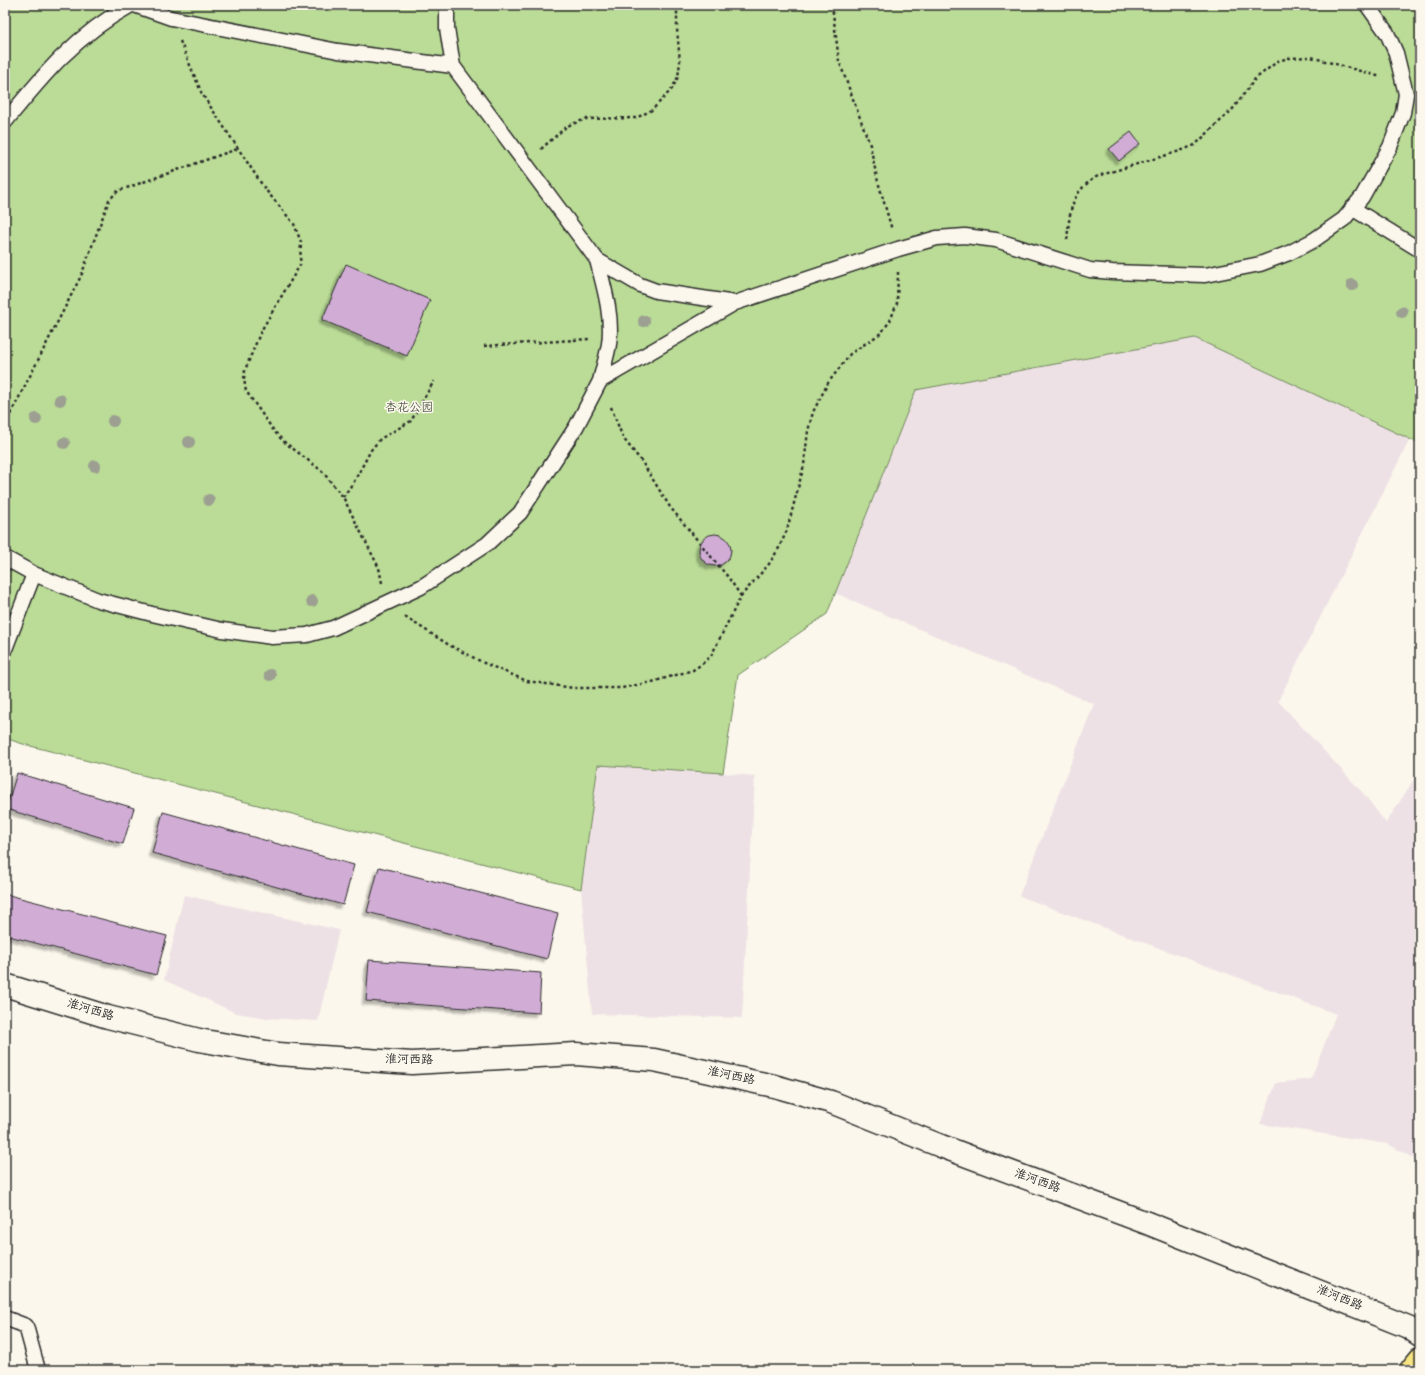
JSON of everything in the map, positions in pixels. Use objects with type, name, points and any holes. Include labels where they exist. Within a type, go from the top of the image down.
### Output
[{"type":"main road","points":[[1411,1370],[1420,1359]]},
{"type":"street","name":"淮河西路","points":[[5,985],[108,1017],[192,1038],[278,1054],[412,1063],[576,1054],[654,1060],[774,1086],[831,1102],[941,1146],[1147,1223],[1408,1327],[1420,1335]]},
{"type":"lane","points":[[5,122],[66,50],[107,18],[131,5]]},
{"type":"lane","points":[[134,5],[171,18],[338,51],[453,66]]},
{"type":"lane","points":[[5,558],[34,574],[108,603],[222,630],[272,637],[307,635],[333,628],[421,587],[487,544],[520,513],[576,427],[600,381],[610,338],[606,292],[597,260],[527,163],[453,66],[447,28],[447,5]]},
{"type":"lane","points":[[600,381],[735,303],[898,249],[937,238],[965,236],[996,240],[1090,270],[1205,275],[1260,264],[1289,253],[1334,227],[1362,197],[1390,147],[1405,105],[1404,85],[1396,53],[1387,33],[1367,5]]},
{"type":"lane","points":[[1352,208],[1420,250]]},
{"type":"lane","points":[[597,260],[627,278],[656,290],[735,303]]},
{"type":"lane","points":[[5,649],[34,574]]},
{"type":"lane","points":[[5,1318],[26,1326],[38,1370]]},
{"type":"path","points":[[527,163],[568,126],[586,119],[636,118],[652,110],[672,88],[678,77],[680,62],[677,29],[677,5]]},
{"type":"path","points":[[171,18],[202,94],[237,149],[265,189],[294,224],[301,242],[300,265],[261,331],[245,370],[244,379],[246,391],[274,431],[284,441],[322,471],[344,497],[379,568],[387,604],[449,645],[484,663],[527,681],[572,688],[622,688],[652,682],[693,670],[711,656],[741,596],[769,564],[787,530],[804,466],[808,431],[813,412],[828,383],[850,354],[881,333],[890,321],[897,303],[899,289],[898,249],[877,178],[870,145],[839,61],[832,5]]},
{"type":"path","points":[[1064,261],[1071,206],[1077,194],[1088,182],[1098,176],[1180,152],[1195,145],[1232,110],[1255,79],[1278,61],[1289,58],[1310,57],[1404,85]]},
{"type":"path","points":[[5,425],[81,276],[98,226],[113,194],[237,149]]},
{"type":"path","points":[[484,346],[610,338]]},
{"type":"path","points":[[344,497],[371,450],[380,439],[411,420],[434,381]]},
{"type":"path","points":[[600,381],[623,438],[642,462],[670,508],[728,577],[741,596]]},
{"type":"shaded area","points":[[1195,338],[1410,439],[1278,701],[1363,793],[1386,823],[1420,770],[1420,1162],[1388,1144],[1260,1124],[1276,1083],[1311,1079],[1336,1014],[1019,896],[1094,704],[835,593],[916,390]]},
{"type":"shaded area","points":[[598,765],[755,776],[742,1018],[592,1014],[581,889]]},
{"type":"shaded area","points":[[184,895],[339,930],[318,1021],[267,1018],[236,1013],[164,980]]},
{"type":"green space","name":"杏花公园","points":[[5,5],[1420,5],[1420,444],[1195,338],[916,390],[827,614],[738,675],[723,773],[598,765],[581,889],[23,744],[5,738]]},
{"type":"building","points":[[1131,132],[1140,144],[1119,161],[1109,149]]},
{"type":"building","points":[[346,264],[430,300],[407,356],[322,320]]},
{"type":"building","points":[[712,534],[718,534],[728,541],[731,550],[730,556],[724,563],[718,566],[712,566],[702,559],[699,553],[699,547],[706,537]]},
{"type":"building","points":[[17,773],[134,808],[123,844],[6,809]]},
{"type":"building","points":[[163,812],[354,865],[343,905],[152,853]]},
{"type":"building","points":[[379,867],[558,913],[547,959],[367,912]]},
{"type":"building","points":[[5,894],[167,936],[156,975],[5,935]]},
{"type":"building","points":[[369,960],[541,973],[539,1013],[366,1001]]}]
